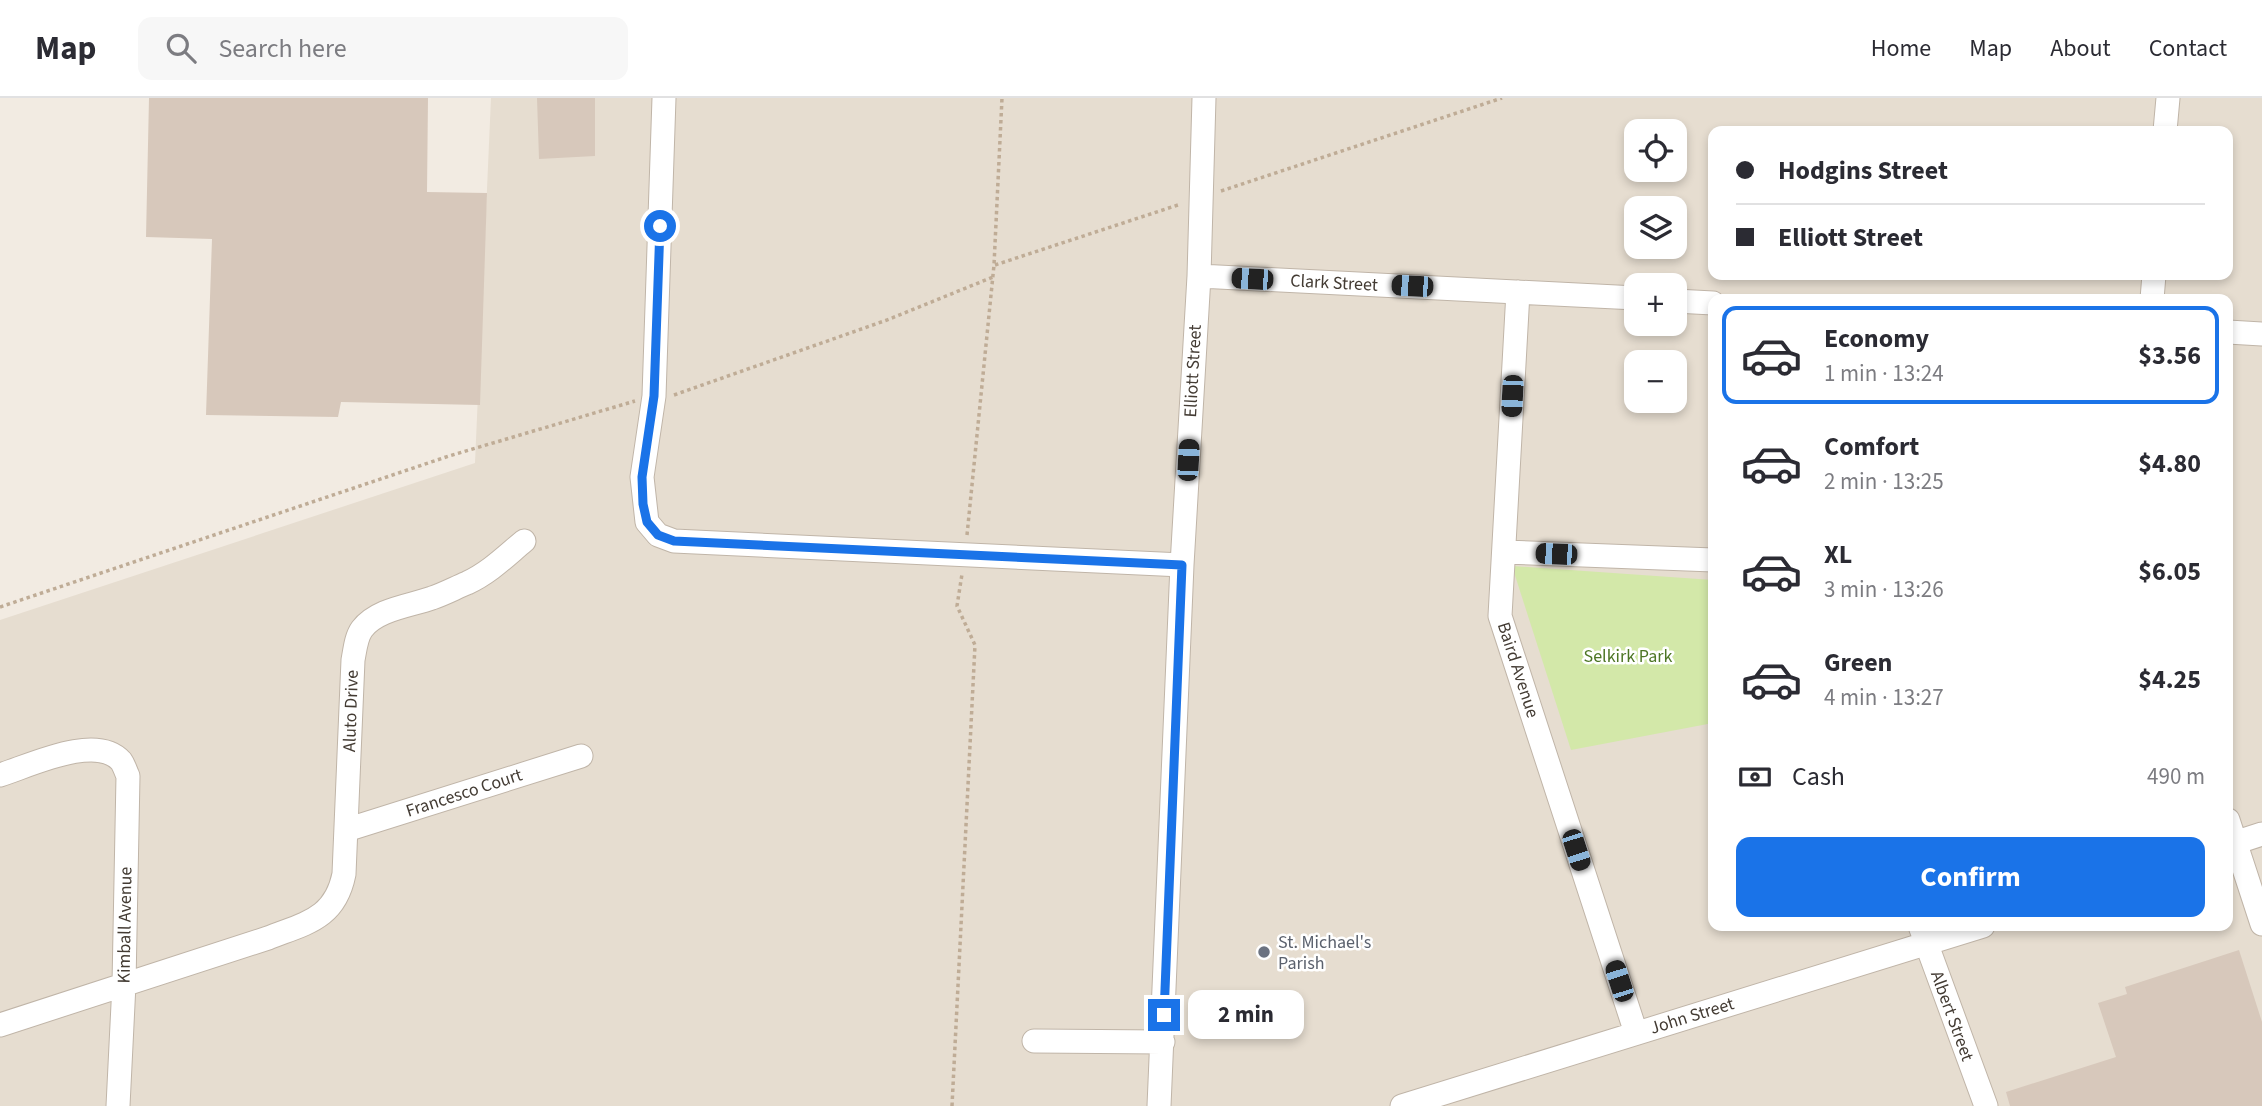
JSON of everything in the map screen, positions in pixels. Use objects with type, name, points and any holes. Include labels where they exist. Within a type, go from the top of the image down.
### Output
[{"type":"street","points":[[664,98],[654,396],[642,477],[647,522],[658,535],[674,541],[1182,565]]},
{"type":"street","name":"Elliott Street","points":[[1159,1106],[1182,565],[1199,276],[1204,98]]},
{"type":"street","points":[[2165,126],[2168,98]]},
{"type":"street","name":"Clark Street","points":[[1199,276],[1624,297]]},
{"type":"street","name":"Baird Avenue","points":[[1518,292],[1500,616],[1636,1033]]},
{"type":"street","points":[[1687,302],[1708,303]]},
{"type":"street","points":[[2233,332],[2262,334]]},
{"type":"street","name":"Aluto Drive","points":[[124,984],[268,938],[302,925],[328,910],[341,890],[344,874],[353,660],[362,629],[375,618],[390,611],[470,582],[493,568],[524,541]]},
{"type":"street","points":[[1504,552],[1708,560]]},
{"type":"street","name":"Kimball Avenue","points":[[0,775],[77,750],[92,749],[107,752],[121,761],[128,776],[124,984],[118,1106]]},
{"type":"street","name":"Francesco Court","points":[[346,830],[581,756]]},
{"type":"street","points":[[2233,843],[2262,834]]},
{"type":"street","points":[[2233,849],[2262,924]]},
{"type":"street","name":"John Street","points":[[1402,1106],[1636,1033],[1923,935],[1950,931]]},
{"type":"street","name":"Albert Street","points":[[1923,935],[1986,1106]]},
{"type":"street","points":[[0,1025],[124,984]]},
{"type":"street","points":[[1034,1041],[1163,1042]]},
{"type":"path","points":[[952,1106],[975,645],[957,606],[965,555],[993,277],[1002,98]]},
{"type":"path","points":[[994,265],[1502,98]]},
{"type":"path","points":[[0,607],[449,456],[654,396],[672,396],[887,320],[993,277]]},
{"type":"shaded area","points":[[491,98],[2262,98],[2262,1106],[0,1106],[0,620],[475,463]]},
{"type":"green space","name":"Selkirk Park","points":[[1512,566],[1708,580],[1708,724],[1571,750]]},
{"type":"building","points":[[149,98],[428,98],[427,192],[487,193],[480,405],[341,402],[338,417],[206,415],[212,239],[146,237]]},
{"type":"building","points":[[537,98],[595,98],[595,156],[539,159]]},
{"type":"building","points":[[2239,950],[2262,1022],[2262,1106],[2010,1106],[2006,1092],[2116,1057],[2098,1003],[2127,994],[2125,987]]},
{"type":"place","name":"St. Michael's Parish","points":[[1264,952]]},
{"type":"route","points":[[660,226],[654,396],[642,477],[647,522],[658,535],[674,541],[1182,565],[1164,1015]]}]
